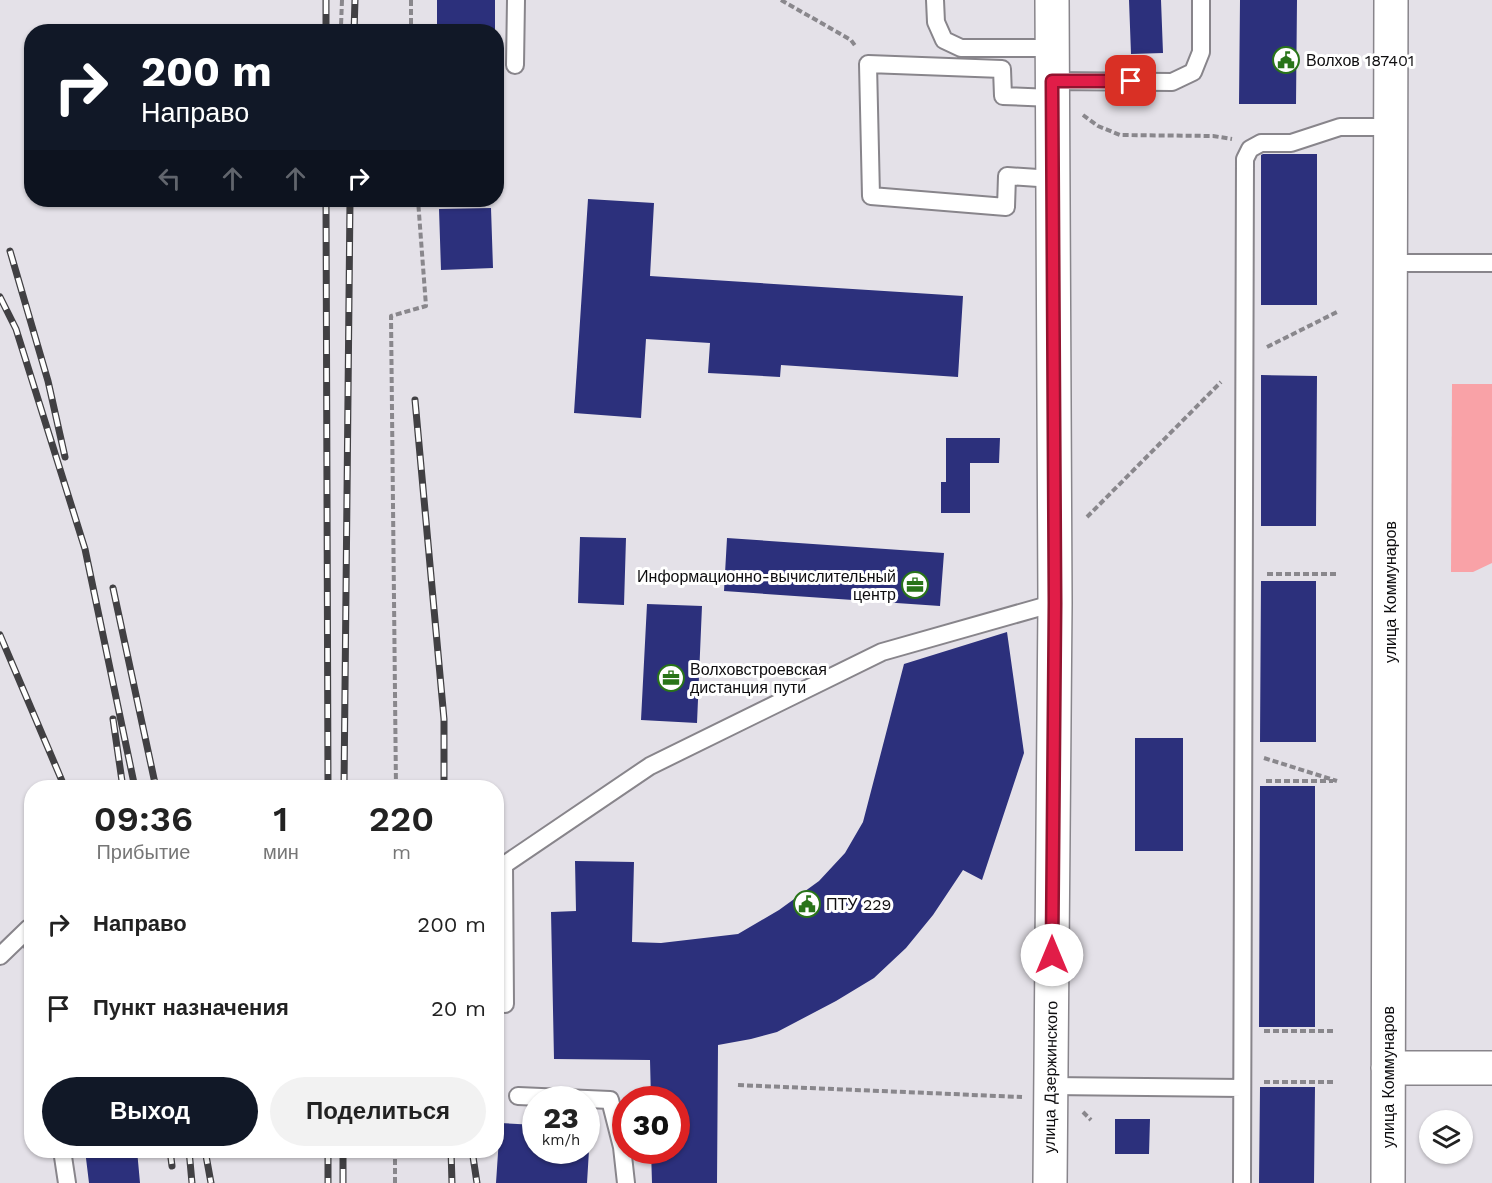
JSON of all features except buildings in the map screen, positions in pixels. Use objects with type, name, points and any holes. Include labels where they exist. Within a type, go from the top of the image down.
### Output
[{"type":"street","name":"улица Дзержинского","points":[[1050,1183],[1038,1092],[1055,603],[1053,179],[1061,97],[1052,48],[1052,0]]},
{"type":"street","name":"улица Коммунаров","points":[[1388,1183],[1391,0]]},
{"type":"street","points":[[1388,1068],[1492,1068]]},
{"type":"lane","points":[[515,65],[516,0]]},
{"type":"lane","points":[[935,0],[936,22],[944,40],[961,48],[1052,48]]},
{"type":"lane","points":[[1053,179],[1006,176],[1006,207],[871,196],[868,64],[1002,69],[1003,96],[1061,97],[1172,81],[1193,72],[1201,52],[1201,0]]},
{"type":"lane","points":[[1242,1183],[1245,159],[1250,148],[1261,143],[1291,143],[1340,127],[1391,127]]},
{"type":"lane","points":[[1390,262],[1492,263]]},
{"type":"lane","points":[[505,1004],[504,865],[650,766],[882,652],[1055,603]]},
{"type":"lane","points":[[0,956],[24,933]]},
{"type":"lane","points":[[1038,1092],[1242,1085]]},
{"type":"lane","points":[[518,1096],[610,1100],[622,1147],[626,1183]]},
{"type":"lane","points":[[63,1158],[67,1183]]},
{"type":"path","points":[[341,24],[342,0]]},
{"type":"path","points":[[411,0],[411,24]]},
{"type":"path","points":[[781,0],[850,40],[868,64]]},
{"type":"path","points":[[1061,97],[1098,126],[1120,135],[1213,136],[1234,140],[1250,148]]},
{"type":"path","points":[[396,780],[390,316],[426,306],[419,207]]},
{"type":"path","points":[[1084,519],[1244,358],[1339,311]]},
{"type":"path","points":[[1244,574],[1338,574]]},
{"type":"path","points":[[1243,751],[1337,781],[1243,781]]},
{"type":"path","points":[[1243,1031],[1336,1031]]},
{"type":"path","points":[[1242,1085],[1336,1082]]},
{"type":"path","points":[[738,1085],[1038,1092]]},
{"type":"path","points":[[395,1158],[395,1183]]},
{"type":"shaded area","points":[[1452,384],[1492,384],[1492,563],[1473,572],[1451,572]]},
{"type":"railway","points":[[326,0],[326,24]]},
{"type":"railway","points":[[354,24],[355,0]]},
{"type":"railway","points":[[326,207],[328,780]]},
{"type":"railway","points":[[344,780],[350,207]]},
{"type":"railway","points":[[10,251],[48,381],[65,457]]},
{"type":"railway","points":[[0,297],[16,329],[85,549],[133,780]]},
{"type":"railway","points":[[415,400],[444,719],[444,780]]},
{"type":"railway","points":[[113,588],[154,780]]},
{"type":"railway","points":[[0,635],[62,780]]},
{"type":"railway","points":[[113,719],[122,780]]},
{"type":"railway","points":[[171,1158],[172,1166]]},
{"type":"railway","points":[[190,1158],[192,1183]]},
{"type":"railway","points":[[206,1158],[211,1183]]},
{"type":"railway","points":[[328,1158],[328,1183]]},
{"type":"railway","points":[[343,1158],[343,1183]]},
{"type":"railway","points":[[451,1158],[452,1183]]},
{"type":"railway","points":[[473,1158],[477,1183]]},
{"type":"place","name":"Волхов 187401","points":[[1286,60]]},
{"type":"place","name":"Информационно-вычислительный центр","points":[[915,585]]},
{"type":"place","name":"Волховстроевская дистанция пути","points":[[671,678]]},
{"type":"place","name":"ПТУ 229","points":[[807,904]]},
{"type":"route","points":[[1052,955],[1055,603],[1052,81],[1131,81]]}]
